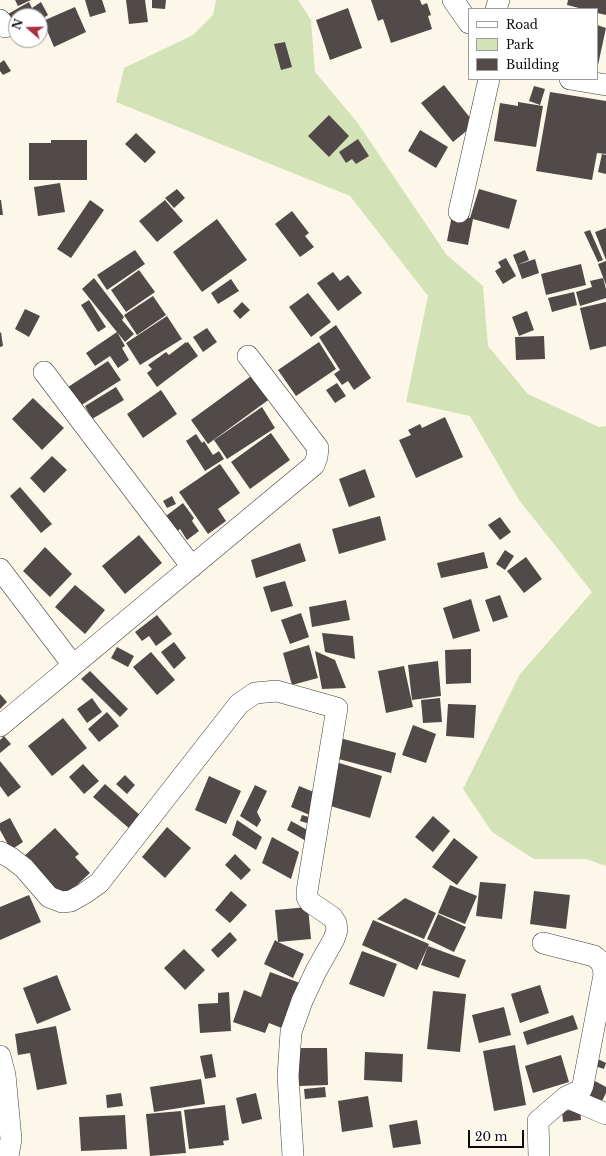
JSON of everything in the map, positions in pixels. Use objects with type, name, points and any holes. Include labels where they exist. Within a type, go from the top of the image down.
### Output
[{"type":"street","points":[[453,0],[468,22]]},
{"type":"street","points":[[459,212],[489,80]]},
{"type":"street","points":[[576,80],[606,85]]},
{"type":"street","points":[[0,726],[314,465],[318,448],[248,356]]},
{"type":"street","points":[[44,372],[192,567]]},
{"type":"street","points":[[0,569],[73,665]]},
{"type":"street","points":[[0,852],[24,868],[49,897],[62,902],[71,901],[99,883],[239,704],[255,693],[277,691],[337,708],[307,891],[307,897],[310,902],[332,917],[336,923],[337,930],[334,939],[310,983],[291,1032],[288,1076],[293,1156]]},
{"type":"street","points":[[539,1156],[538,1121],[566,1097],[581,1090],[604,975],[600,961],[594,956],[543,943]]},
{"type":"street","points":[[0,1056],[5,1075],[4,1107],[11,1139],[8,1156]]},
{"type":"street","points":[[566,1097],[606,1114]]},
{"type":"green space","points":[[216,0],[298,0],[311,20],[315,72],[357,122],[446,254],[483,286],[488,346],[528,394],[599,427],[606,426],[606,866],[586,859],[534,859],[492,832],[463,789],[520,674],[592,592],[519,500],[470,416],[406,402],[428,296],[350,196],[116,102],[124,68],[193,35],[213,15]]},
{"type":"building","points":[[15,0],[31,0],[18,6]]},
{"type":"building","points":[[85,0],[102,0],[106,12],[90,17]]},
{"type":"building","points":[[126,0],[145,0],[148,22],[129,24]]},
{"type":"building","points":[[152,0],[166,0],[165,9],[152,8]]},
{"type":"building","points":[[371,0],[420,0],[422,5],[427,3],[431,15],[428,16],[432,29],[391,43],[383,19],[378,21]]},
{"type":"building","points":[[568,0],[606,0],[606,15],[598,13],[598,8],[579,8],[567,5]]},
{"type":"building","points":[[29,2],[32,8],[18,8]]},
{"type":"building","points":[[41,2],[44,8],[32,8]]},
{"type":"building","points":[[75,7],[86,32],[54,47],[48,33],[48,19]]},
{"type":"building","points":[[348,8],[362,48],[330,60],[316,20]]},
{"type":"building","points":[[8,14],[8,24],[3,15]]},
{"type":"building","points":[[598,25],[606,28],[598,65]]},
{"type":"building","points":[[285,42],[292,67],[281,70],[274,44]]},
{"type":"building","points":[[4,60],[11,71],[3,75],[0,71],[0,63]]},
{"type":"building","points":[[444,85],[475,124],[453,142],[421,103]]},
{"type":"building","points":[[534,86],[545,89],[540,105],[529,101]]},
{"type":"building","points":[[550,92],[606,101],[606,154],[597,153],[592,180],[536,171]]},
{"type":"building","points":[[518,102],[543,106],[536,147],[494,141],[500,103],[518,106]]},
{"type":"building","points":[[329,115],[349,136],[329,157],[308,136]]},
{"type":"building","points":[[420,130],[448,147],[436,168],[408,151]]},
{"type":"building","points":[[136,133],[156,152],[145,163],[125,144]]},
{"type":"building","points":[[358,139],[369,156],[356,164],[352,159],[346,163],[339,152]]},
{"type":"building","points":[[51,140],[87,140],[87,180],[29,180],[29,143],[51,143]]},
{"type":"building","points":[[602,154],[606,155],[606,174],[598,172]]},
{"type":"building","points":[[60,183],[65,212],[38,216],[34,187]]},
{"type":"building","points":[[177,189],[185,198],[174,208],[165,198]]},
{"type":"building","points":[[479,189],[517,200],[509,229],[473,219],[468,245],[447,241],[452,215],[470,218]]},
{"type":"building","points":[[1,200],[3,215],[0,215]]},
{"type":"building","points":[[90,200],[104,210],[71,258],[57,249]]},
{"type":"building","points":[[165,200],[183,221],[157,242],[139,221]]},
{"type":"building","points":[[292,211],[309,233],[305,236],[314,247],[300,257],[275,224]]},
{"type":"building","points":[[217,219],[247,260],[202,292],[173,252]]},
{"type":"building","points":[[606,228],[606,260],[595,232]]},
{"type":"building","points":[[590,230],[603,260],[598,262],[584,232]]},
{"type":"building","points":[[135,250],[145,264],[107,290],[97,275]]},
{"type":"building","points":[[525,250],[529,260],[517,265],[513,255]]},
{"type":"building","points":[[506,258],[516,276],[503,284],[495,271],[501,267],[498,262]]},
{"type":"building","points":[[535,259],[539,273],[522,279],[517,265]]},
{"type":"building","points":[[606,261],[606,285],[598,264]]},
{"type":"building","points":[[581,264],[586,285],[546,295],[541,274]]},
{"type":"building","points":[[139,270],[155,292],[126,312],[111,290]]},
{"type":"building","points":[[333,272],[340,281],[348,275],[362,293],[338,311],[317,283]]},
{"type":"building","points":[[94,278],[124,317],[122,320],[134,334],[125,342],[82,289]]},
{"type":"building","points":[[603,278],[606,289],[606,298],[580,306],[576,292],[592,287],[590,281]]},
{"type":"building","points":[[231,279],[239,291],[218,304],[211,293]]},
{"type":"building","points":[[574,292],[577,305],[552,312],[548,298]]},
{"type":"building","points":[[308,293],[331,322],[311,337],[289,307]]},
{"type":"building","points":[[153,296],[166,315],[137,335],[124,315]]},
{"type":"building","points":[[89,300],[106,327],[98,332],[81,305]]},
{"type":"building","points":[[242,302],[250,310],[240,319],[233,311]]},
{"type":"building","points":[[606,302],[606,346],[590,350],[580,308]]},
{"type":"building","points":[[25,309],[40,316],[29,337],[15,329]]},
{"type":"building","points":[[527,311],[534,330],[519,336],[512,317]]},
{"type":"building","points":[[167,316],[182,339],[140,365],[126,343]]},
{"type":"building","points":[[336,325],[371,378],[354,390],[348,381],[342,385],[334,374],[340,370],[319,337]]},
{"type":"building","points":[[207,328],[217,342],[203,352],[193,337]]},
{"type":"building","points":[[1,332],[3,346],[0,347],[0,333]]},
{"type":"building","points":[[117,332],[125,346],[122,348],[129,360],[118,368],[110,356],[95,366],[86,353]]},
{"type":"building","points":[[544,336],[545,359],[516,360],[515,337]]},
{"type":"building","points":[[188,342],[198,356],[157,387],[147,373],[152,369],[148,365],[166,352],[169,355]]},
{"type":"building","points":[[319,342],[336,369],[296,396],[278,370]]},
{"type":"building","points":[[108,361],[121,380],[80,406],[68,387]]},
{"type":"building","points":[[254,374],[271,398],[208,444],[191,420]]},
{"type":"building","points":[[337,383],[346,396],[335,403],[326,390]]},
{"type":"building","points":[[116,387],[124,400],[92,419],[85,406]]},
{"type":"building","points":[[161,390],[177,414],[143,438],[127,414]]},
{"type":"building","points":[[33,398],[64,428],[42,450],[12,419]]},
{"type":"building","points":[[262,407],[275,428],[227,459],[214,440]]},
{"type":"building","points":[[445,417],[463,457],[416,478],[399,440],[411,435],[408,430],[420,424],[422,428]]},
{"type":"building","points":[[271,433],[290,460],[250,489],[231,462]]},
{"type":"building","points":[[196,434],[202,443],[204,441],[213,455],[219,451],[224,459],[205,471],[186,441]]},
{"type":"building","points":[[52,456],[67,470],[44,493],[30,478]]},
{"type":"building","points":[[220,464],[240,493],[218,509],[226,521],[208,534],[179,492]]},
{"type":"building","points":[[365,469],[375,497],[349,507],[339,479]]},
{"type":"building","points":[[20,487],[52,524],[41,533],[10,496]]},
{"type":"building","points":[[172,496],[176,504],[167,508],[163,501]]},
{"type":"building","points":[[183,503],[194,518],[192,521],[199,531],[187,540],[180,529],[174,534],[162,519]]},
{"type":"building","points":[[380,516],[386,540],[339,554],[332,529]]},
{"type":"building","points":[[500,517],[511,532],[500,540],[488,525]]},
{"type":"building","points":[[139,535],[162,563],[125,594],[102,566]]},
{"type":"building","points":[[300,543],[306,561],[256,578],[251,560]]},
{"type":"building","points":[[45,547],[72,574],[50,597],[23,571]]},
{"type":"building","points":[[505,550],[514,556],[505,570],[496,564]]},
{"type":"building","points":[[484,552],[488,568],[441,578],[437,563]]},
{"type":"building","points":[[526,557],[542,579],[524,593],[507,571]]},
{"type":"building","points":[[285,581],[293,606],[271,612],[263,587]]},
{"type":"building","points":[[75,585],[105,610],[85,634],[55,607]]},
{"type":"building","points":[[500,595],[508,617],[493,622],[485,600]]},
{"type":"building","points":[[471,599],[480,631],[453,639],[443,608]]},
{"type":"building","points":[[346,600],[350,620],[312,627],[309,607]]},
{"type":"building","points":[[301,613],[309,637],[290,644],[281,620]]},
{"type":"building","points":[[157,615],[172,634],[156,646],[149,636],[142,641],[135,632]]},
{"type":"building","points":[[322,633],[353,636],[355,659],[325,652]]},
{"type":"building","points":[[174,642],[186,658],[174,669],[161,652]]},
{"type":"building","points":[[309,645],[318,678],[292,685],[283,653]]},
{"type":"building","points":[[117,647],[134,656],[128,667],[111,658]]},
{"type":"building","points":[[471,649],[471,683],[446,684],[445,650]]},
{"type":"building","points":[[315,651],[335,660],[346,688],[322,689]]},
{"type":"building","points":[[151,652],[175,680],[157,695],[133,667]]},
{"type":"building","points":[[438,661],[441,696],[412,700],[408,665]]},
{"type":"building","points":[[404,666],[413,707],[386,713],[378,671]]},
{"type":"building","points":[[90,671],[128,709],[120,717],[81,679]]},
{"type":"building","points":[[0,694],[7,702],[0,709]]},
{"type":"building","points":[[92,698],[102,712],[87,723],[77,709]]},
{"type":"building","points":[[440,698],[442,722],[423,723],[421,700]]},
{"type":"building","points":[[448,704],[476,705],[474,738],[446,736]]},
{"type":"building","points":[[107,712],[119,726],[99,742],[88,729]]},
{"type":"building","points":[[63,718],[87,748],[52,776],[28,746]]},
{"type":"building","points":[[413,725],[436,734],[426,763],[402,755]]},
{"type":"building","points":[[4,736],[11,744],[0,753],[0,740]]},
{"type":"building","points":[[340,738],[396,753],[391,773],[335,758]]},
{"type":"building","points":[[0,761],[21,787],[8,797],[0,786]]},
{"type":"building","points":[[336,762],[382,776],[370,818],[324,804]]},
{"type":"building","points":[[83,764],[99,781],[84,794],[69,777]]},
{"type":"building","points":[[125,775],[135,785],[127,794],[116,784]]},
{"type":"building","points":[[209,776],[241,791],[226,824],[195,810]]},
{"type":"building","points":[[105,784],[142,817],[131,830],[93,797]]},
{"type":"building","points":[[255,785],[267,791],[257,812],[261,820],[257,827],[240,816]]},
{"type":"building","points":[[299,786],[321,795],[312,816],[291,807]]},
{"type":"building","points":[[302,815],[312,818],[310,824],[300,821]]},
{"type":"building","points":[[433,816],[450,831],[433,852],[415,837]]},
{"type":"building","points":[[10,818],[23,842],[11,850],[0,830],[0,823]]},
{"type":"building","points":[[237,820],[262,837],[256,850],[232,835]]},
{"type":"building","points":[[291,821],[311,832],[306,841],[287,830]]},
{"type":"building","points":[[167,827],[191,848],[165,878],[142,857]]},
{"type":"building","points":[[55,828],[79,854],[75,857],[90,873],[60,901],[22,858]]},
{"type":"building","points":[[272,837],[299,852],[291,879],[262,863]]},
{"type":"building","points":[[454,838],[478,857],[457,885],[432,867]]},
{"type":"building","points":[[235,854],[251,870],[241,880],[225,865]]},
{"type":"building","points":[[480,882],[506,884],[502,919],[476,916]]},
{"type":"building","points":[[450,885],[477,896],[465,924],[438,913]]},
{"type":"building","points":[[231,891],[247,905],[230,923],[215,910]]},
{"type":"building","points":[[534,891],[570,895],[566,929],[530,924]]},
{"type":"building","points":[[29,895],[41,922],[0,940],[0,907]]},
{"type":"building","points":[[405,898],[436,913],[424,939],[377,919]]},
{"type":"building","points":[[308,907],[311,939],[278,942],[275,910]]},
{"type":"building","points":[[438,914],[466,927],[454,952],[427,939]]},
{"type":"building","points":[[373,920],[429,944],[417,970],[362,945]]},
{"type":"building","points":[[230,932],[237,940],[218,958],[211,950]]},
{"type":"building","points":[[275,940],[304,954],[293,978],[264,964]]},
{"type":"building","points":[[428,946],[466,960],[459,978],[421,965]]},
{"type":"building","points":[[184,949],[205,970],[185,990],[164,968]]},
{"type":"building","points":[[362,951],[397,964],[384,997],[349,984]]},
{"type":"building","points":[[270,972],[300,983],[284,1029],[269,1023],[265,1033],[233,1022],[244,990],[261,997]]},
{"type":"building","points":[[57,975],[71,1010],[37,1024],[23,988]]},
{"type":"building","points":[[540,985],[549,1013],[520,1023],[511,994]]},
{"type":"building","points":[[433,991],[466,994],[460,1052],[427,1049]]},
{"type":"building","points":[[229,992],[231,1031],[200,1033],[198,1004],[218,1003],[218,993]]},
{"type":"building","points":[[504,1007],[511,1035],[479,1043],[472,1015]]},
{"type":"building","points":[[573,1015],[578,1029],[527,1045],[523,1032]]},
{"type":"building","points":[[56,1026],[67,1084],[37,1090],[30,1053],[18,1055],[15,1034]]},
{"type":"building","points":[[515,1045],[526,1105],[494,1111],[483,1051]]},
{"type":"building","points":[[298,1048],[327,1048],[328,1085],[299,1086]]},
{"type":"building","points":[[365,1052],[403,1054],[402,1082],[364,1080]]},
{"type":"building","points":[[212,1054],[216,1077],[205,1079],[200,1056]]},
{"type":"building","points":[[561,1055],[569,1082],[533,1093],[525,1066]]},
{"type":"building","points":[[598,1059],[606,1063],[604,1069],[595,1066]]},
{"type":"building","points":[[201,1079],[205,1104],[154,1112],[150,1087]]},
{"type":"building","points":[[595,1081],[606,1087],[606,1093],[600,1105],[586,1098]]},
{"type":"building","points":[[325,1087],[326,1097],[305,1099],[304,1089]]},
{"type":"building","points":[[121,1093],[123,1106],[107,1108],[106,1095]]},
{"type":"building","points":[[256,1093],[262,1119],[242,1124],[236,1098]]},
{"type":"building","points":[[368,1096],[373,1127],[342,1132],[338,1101]]},
{"type":"building","points":[[225,1105],[229,1140],[223,1141],[224,1145],[189,1149],[184,1110]]},
{"type":"building","points":[[580,1109],[581,1120],[563,1122],[562,1111]]},
{"type":"building","points":[[181,1111],[186,1153],[150,1156],[146,1114]]},
{"type":"building","points":[[125,1115],[127,1149],[81,1151],[79,1117]]},
{"type":"building","points":[[417,1120],[421,1144],[393,1148],[389,1125]]}]
